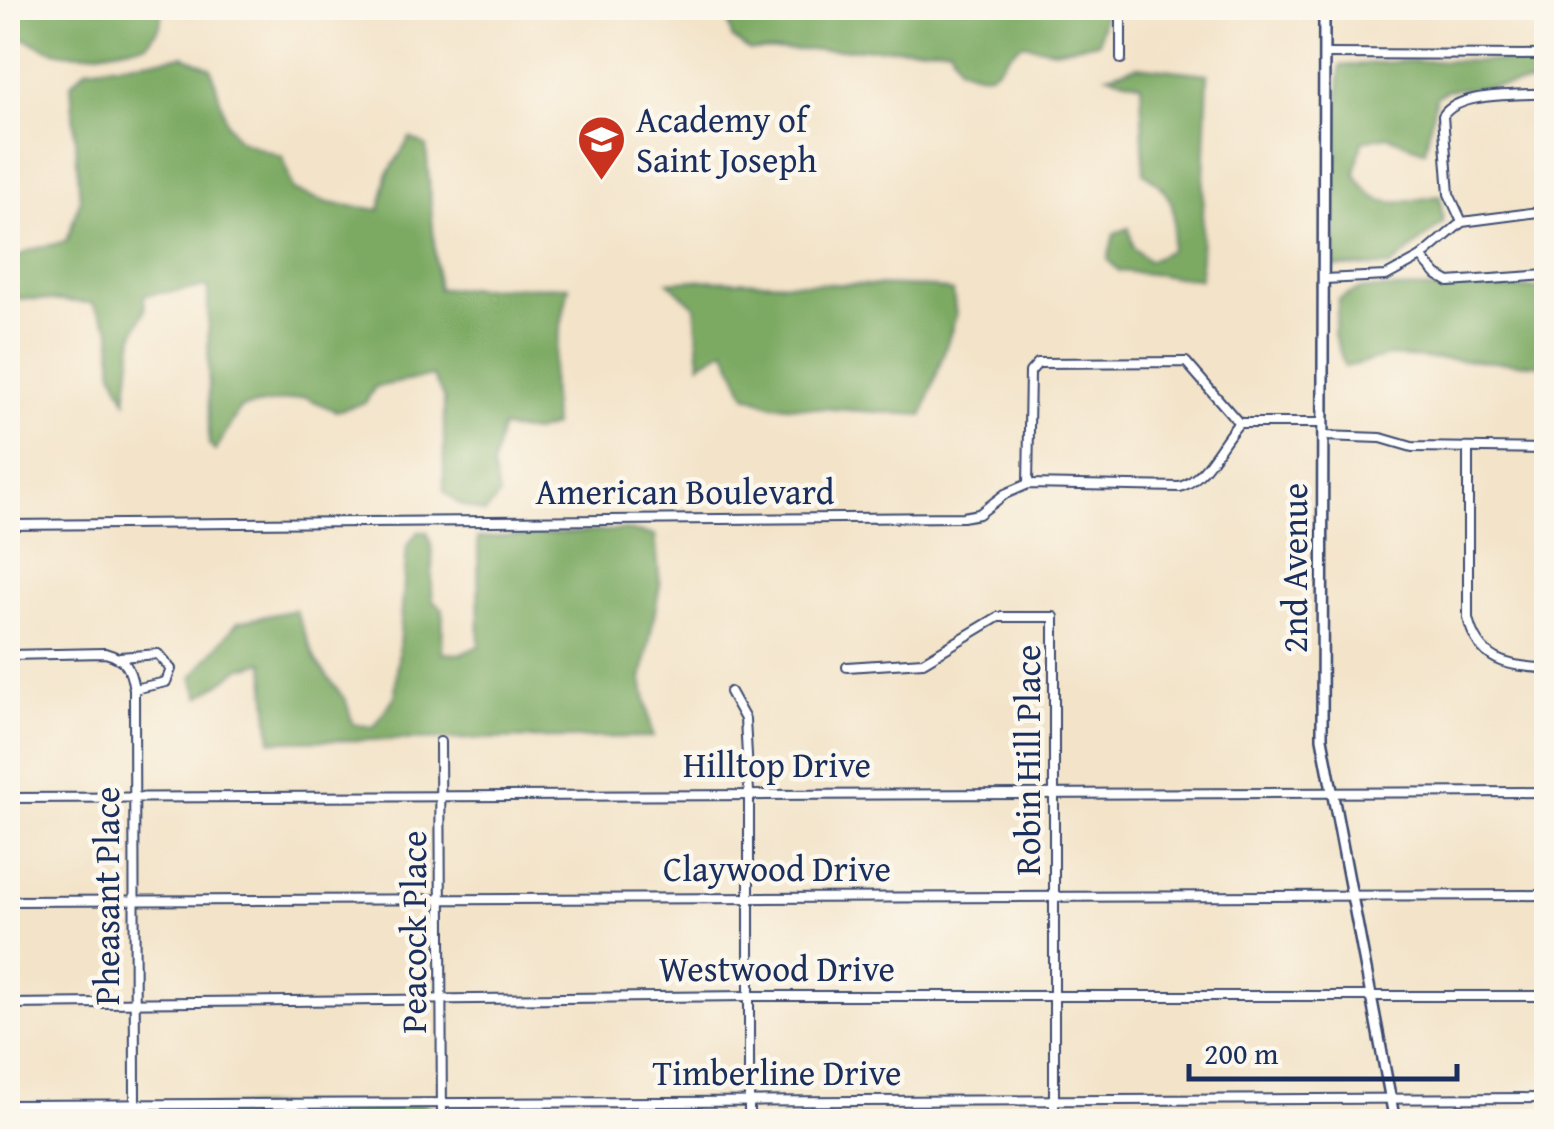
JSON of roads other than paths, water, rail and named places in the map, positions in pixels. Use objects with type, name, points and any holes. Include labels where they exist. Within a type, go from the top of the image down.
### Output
[{"type":"street","points":[[1121,8],[1121,59]]},
{"type":"street","name":"2nd Avenue","points":[[1324,8],[1322,738],[1395,1122]]},
{"type":"street","points":[[1324,54],[1546,55]]},
{"type":"street","points":[[1462,222],[1449,194],[1443,116],[1448,108],[1463,102],[1546,94]]},
{"type":"street","points":[[1324,279],[1386,276],[1421,257],[1462,222],[1546,211]]},
{"type":"street","points":[[1421,257],[1436,275],[1449,282],[1546,275]]},
{"type":"street","points":[[1240,423],[1186,362],[1038,362],[1030,372],[1028,484],[1180,486],[1200,475],[1218,444],[1240,423],[1323,423]]},
{"type":"street","points":[[1323,436],[1381,438],[1412,447],[1546,449]]},
{"type":"street","points":[[1468,449],[1468,618],[1472,636],[1496,661],[1546,668]]},
{"type":"street","name":"American Boulevard","points":[[8,524],[963,517],[979,514],[1004,494],[1028,484]]},
{"type":"street","name":"Robin Hill Place","points":[[847,667],[922,662],[998,617],[1054,617],[1054,1122]]},
{"type":"street","points":[[8,655],[158,654],[170,669],[166,682],[134,689],[130,667],[120,657]]},
{"type":"street","name":"Pheasant Place","points":[[134,689],[135,1104]]},
{"type":"street","points":[[730,692],[745,719],[749,792],[749,1122]]},
{"type":"street","name":"Peacock Place","points":[[440,742],[442,1122]]},
{"type":"street","name":"Hilltop Drive","points":[[8,798],[749,792],[1546,792]]},
{"type":"street","name":"Claywood Drive","points":[[8,902],[1546,895]]},
{"type":"street","name":"Westwood Drive","points":[[8,1004],[748,996],[1546,996]]},
{"type":"street","name":"Timberline Drive","points":[[8,1105],[1546,1098]]},
{"type":"place","name":"Academy of Saint Joseph","points":[[601,182]]}]
